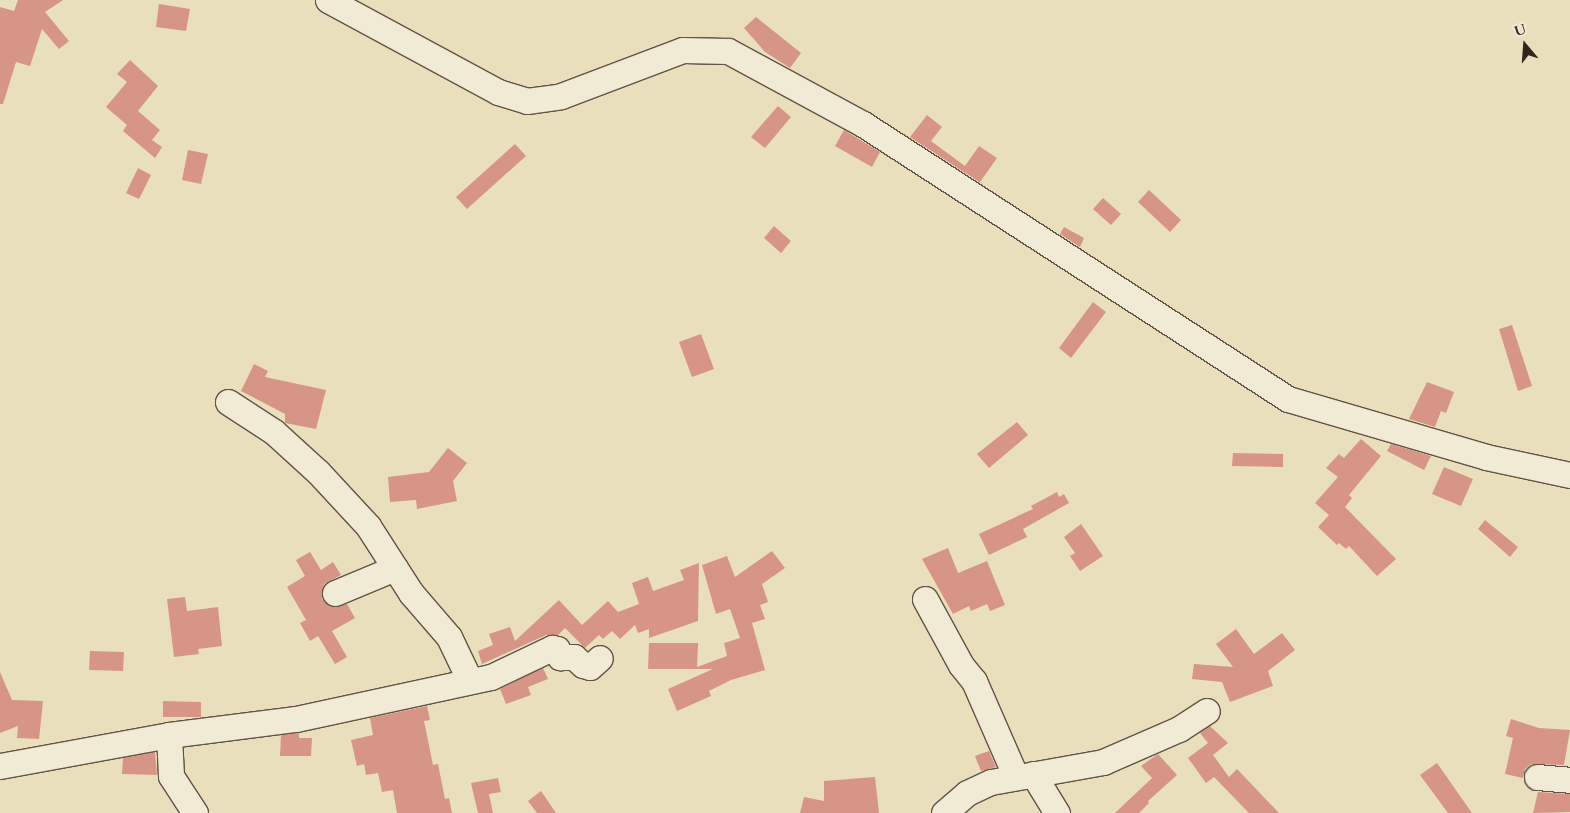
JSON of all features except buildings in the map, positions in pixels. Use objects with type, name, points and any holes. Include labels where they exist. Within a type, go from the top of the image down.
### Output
[{"type":"street","points":[[328,0],[498,92],[527,101],[561,96],[683,50],[728,52],[862,124],[1288,399],[1486,457],[1570,476]]},
{"type":"street","points":[[228,402],[274,432],[318,472],[368,526],[411,594],[449,637],[469,680]]},
{"type":"street","points":[[335,592],[395,568]]},
{"type":"street","points":[[925,599],[961,665],[974,680],[1024,776],[1057,813]]},
{"type":"street","points":[[0,766],[169,735],[296,719],[469,680],[491,677],[527,663],[552,648],[557,649],[560,657],[574,657],[590,667],[600,658]]},
{"type":"street","points":[[944,813],[967,793],[991,782],[1103,762],[1180,729],[1207,712]]},
{"type":"street","points":[[169,735],[171,776],[195,813]]},
{"type":"street","points":[[1537,777],[1570,780]]}]
